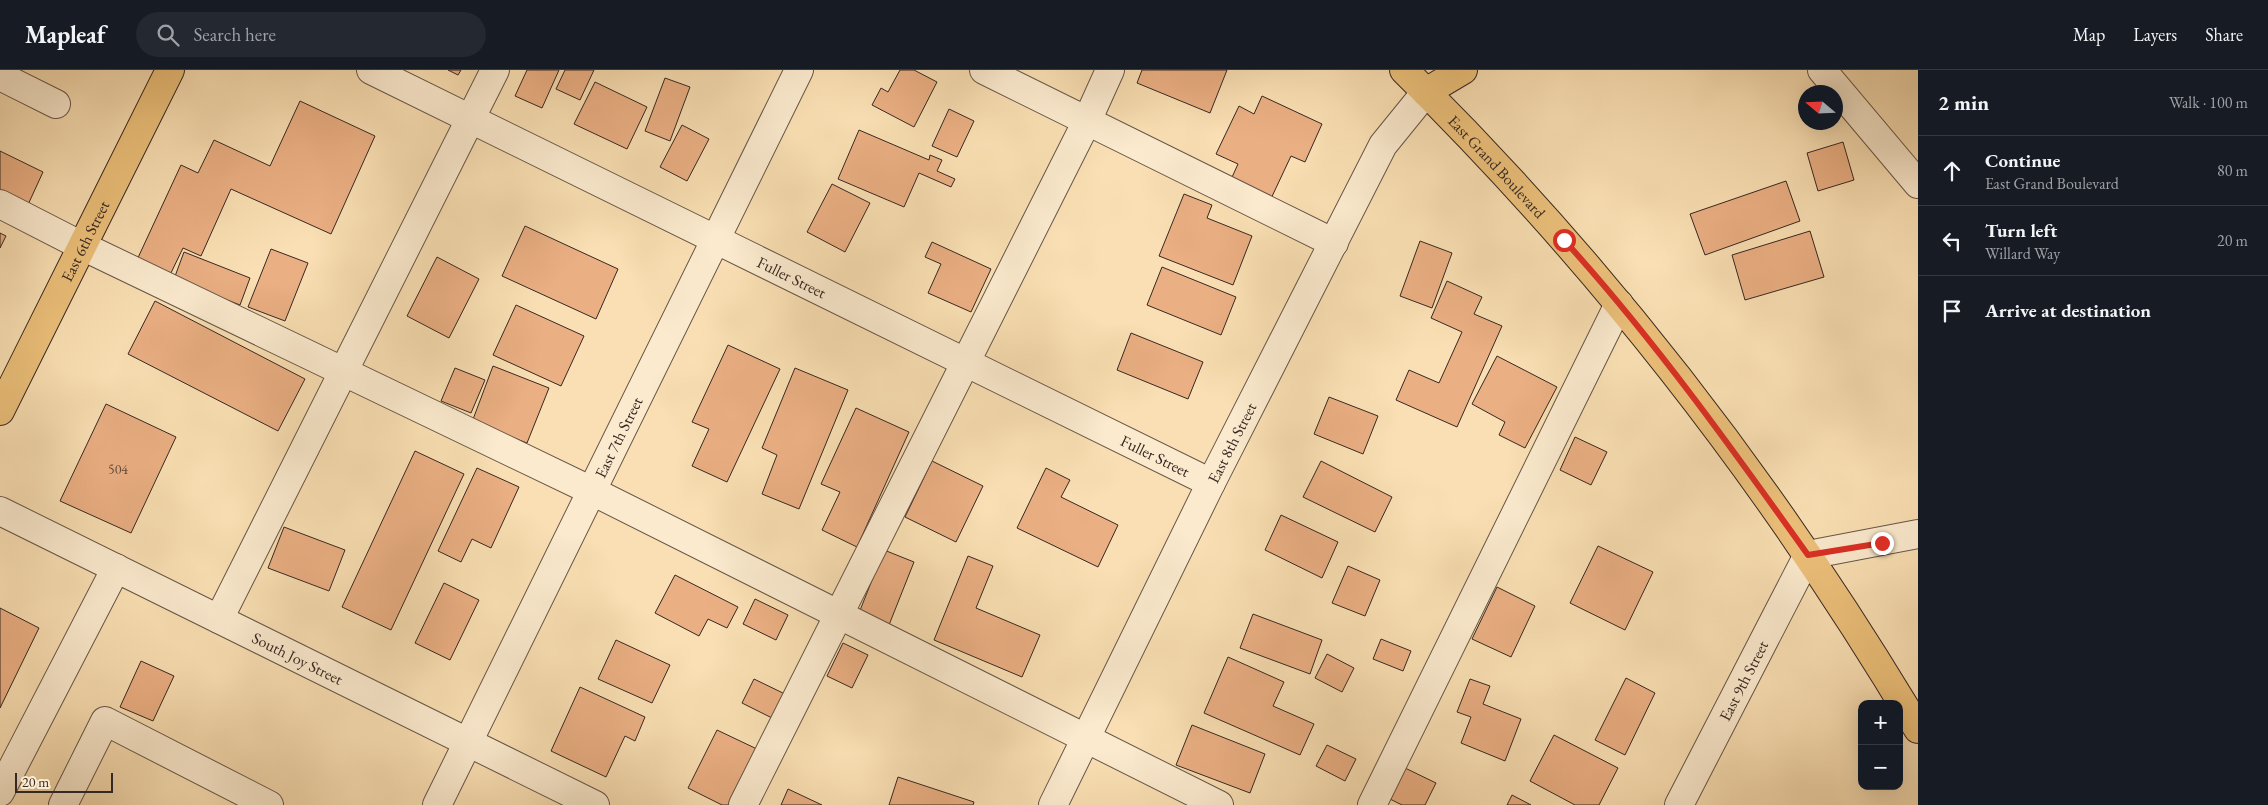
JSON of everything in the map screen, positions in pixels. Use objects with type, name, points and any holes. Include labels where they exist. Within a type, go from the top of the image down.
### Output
[{"type":"main road","name":"East 6th Street","points":[[0,411],[170,70]]},
{"type":"main road","name":"East Grand Boulevard","points":[[1404,70],[1541,214],[1620,304],[1724,439],[1808,555],[1918,729]]},
{"type":"main road","points":[[1426,92],[1463,70]]},
{"type":"street","name":"Fuller Street","points":[[371,70],[1211,483]]},
{"type":"street","points":[[219,619],[495,70]]},
{"type":"street","name":"East 7th Street","points":[[437,805],[799,70]]},
{"type":"street","points":[[984,70],[1334,243]]},
{"type":"street","points":[[743,805],[837,614],[1087,121],[1110,70]]},
{"type":"street","points":[[1822,70],[1918,184]]},
{"type":"street","points":[[0,76],[56,104]]},
{"type":"street","name":"East 8th Street","points":[[1053,805],[1211,483],[1384,145],[1426,92]]},
{"type":"street","points":[[0,204],[82,246],[592,492],[1219,805]]},
{"type":"street","points":[[1372,805],[1620,304]]},
{"type":"street","name":"South Joy Street","points":[[0,511],[595,805]]},
{"type":"street","points":[[1808,555],[1918,534]]},
{"type":"street","name":"East 9th Street","points":[[1679,805],[1808,555]]},
{"type":"street","points":[[0,792],[116,568]]},
{"type":"street","points":[[63,805],[105,721],[269,805]]},
{"type":"building","points":[[448,70],[461,70],[458,75]]},
{"type":"building","points":[[527,70],[559,70],[542,108],[515,96]]},
{"type":"building","points":[[565,70],[594,70],[580,100],[556,89]]},
{"type":"building","points":[[900,70],[914,70],[937,82],[914,127],[872,105],[881,88],[888,92]]},
{"type":"building","points":[[1142,70],[1227,70],[1210,113],[1137,83]]},
{"type":"building","points":[[665,78],[690,87],[670,141],[645,131]]},
{"type":"building","points":[[595,82],[647,107],[627,149],[574,124]]},
{"type":"building","points":[[1262,96],[1322,124],[1305,162],[1291,156],[1268,205],[1228,186],[1238,164],[1216,154],[1239,106],[1254,114]]},
{"type":"building","points":[[300,101],[375,136],[331,234],[231,189],[201,256],[183,248],[169,277],[136,262],[181,165],[198,173],[214,140],[270,166]]},
{"type":"building","points":[[949,109],[974,121],[957,157],[932,146]]},
{"type":"building","points":[[682,125],[709,139],[687,181],[660,167]]},
{"type":"building","points":[[859,130],[929,160],[930,155],[942,160],[937,171],[955,179],[951,187],[919,173],[904,207],[838,179]]},
{"type":"building","points":[[1843,142],[1854,180],[1818,191],[1807,153]]},
{"type":"building","points":[[0,151],[43,172],[26,209],[0,196]]},
{"type":"building","points":[[1786,181],[1800,221],[1705,255],[1690,214]]},
{"type":"building","points":[[832,184],[870,203],[845,252],[807,232]]},
{"type":"building","points":[[1184,194],[1212,205],[1207,218],[1252,236],[1233,285],[1159,256]]},
{"type":"building","points":[[525,226],[618,269],[596,319],[502,276]]},
{"type":"building","points":[[1810,231],[1824,277],[1745,300],[1732,255]]},
{"type":"building","points":[[0,233],[6,236],[0,248]]},
{"type":"building","points":[[1420,241],[1452,253],[1432,308],[1400,296]]},
{"type":"building","points":[[932,242],[991,269],[971,312],[928,293],[941,264],[925,257]]},
{"type":"building","points":[[271,249],[308,263],[285,321],[248,307]]},
{"type":"building","points":[[184,252],[250,278],[240,305],[174,279]]},
{"type":"building","points":[[437,257],[479,279],[449,338],[407,316]]},
{"type":"building","points":[[1162,267],[1236,297],[1221,335],[1147,305]]},
{"type":"building","points":[[1447,281],[1482,297],[1474,314],[1502,326],[1457,427],[1396,400],[1409,370],[1439,383],[1462,332],[1431,318]]},
{"type":"building","points":[[155,301],[305,379],[278,431],[128,354]]},
{"type":"building","points":[[516,305],[584,336],[561,386],[493,355]]},
{"type":"building","points":[[1131,333],[1203,362],[1188,399],[1117,370]]},
{"type":"building","points":[[728,345],[780,369],[727,482],[692,466],[709,429],[692,422]]},
{"type":"building","points":[[1497,356],[1557,387],[1525,448],[1499,435],[1505,422],[1472,404]]},
{"type":"building","points":[[493,366],[549,388],[527,443],[472,422]]},
{"type":"building","points":[[455,368],[485,380],[471,413],[441,401]]},
{"type":"building","points":[[795,368],[848,390],[799,509],[762,494],[777,455],[762,448]]},
{"type":"building","points":[[1329,397],[1378,416],[1363,454],[1314,434]]},
{"type":"building","points":[[106,404],[176,437],[131,533],[60,501]]},
{"type":"building","points":[[856,408],[909,432],[857,547],[822,530],[840,492],[821,484]]},
{"type":"building","points":[[1575,437],[1607,452],[1591,485],[1560,470]]},
{"type":"building","points":[[415,451],[464,474],[391,630],[342,607]]},
{"type":"building","points":[[932,461],[983,486],[956,542],[905,517]]},
{"type":"building","points":[[1321,461],[1392,497],[1375,532],[1303,497]]},
{"type":"building","points":[[477,468],[519,487],[491,548],[472,539],[461,562],[438,551]]},
{"type":"building","points":[[1046,468],[1070,480],[1061,497],[1118,525],[1098,567],[1017,528]]},
{"type":"building","points":[[1281,515],[1338,542],[1322,578],[1265,550]]},
{"type":"building","points":[[284,527],[345,550],[329,591],[268,568]]},
{"type":"building","points":[[1598,546],[1653,572],[1625,630],[1570,603]]},
{"type":"building","points":[[884,550],[914,562],[887,630],[857,618]]},
{"type":"building","points":[[968,556],[993,566],[976,608],[1040,635],[1022,677],[934,640]]},
{"type":"building","points":[[1348,566],[1380,580],[1365,616],[1332,603]]},
{"type":"building","points":[[675,575],[738,607],[727,628],[708,619],[699,636],[655,613]]},
{"type":"building","points":[[444,583],[479,600],[450,660],[415,643]]},
{"type":"building","points":[[1497,587],[1535,606],[1511,657],[1472,639]]},
{"type":"building","points":[[755,599],[788,615],[776,640],[743,624]]},
{"type":"building","points":[[0,608],[39,628],[0,708]]},
{"type":"building","points":[[1253,614],[1322,640],[1310,674],[1240,648]]},
{"type":"building","points":[[1381,639],[1411,651],[1403,671],[1373,659]]},
{"type":"building","points":[[616,640],[670,665],[652,703],[598,679]]},
{"type":"building","points":[[843,643],[868,655],[852,688],[827,676]]},
{"type":"building","points":[[1327,654],[1354,668],[1342,692],[1315,678]]},
{"type":"building","points":[[1228,657],[1284,682],[1273,706],[1314,724],[1300,755],[1204,713]]},
{"type":"building","points":[[141,661],[174,676],[153,721],[120,707]]},
{"type":"building","points":[[1626,678],[1655,693],[1625,755],[1595,740]]},
{"type":"building","points":[[754,679],[787,695],[774,719],[742,703]]},
{"type":"building","points":[[1470,679],[1490,686],[1483,704],[1521,719],[1505,761],[1461,743],[1471,717],[1457,712]]},
{"type":"building","points":[[580,687],[645,717],[635,741],[625,736],[606,777],[551,751]]},
{"type":"building","points":[[1192,725],[1265,754],[1250,793],[1176,765]]},
{"type":"building","points":[[717,730],[759,750],[732,805],[722,805],[688,788]]},
{"type":"building","points":[[1554,735],[1618,768],[1599,805],[1575,805],[1530,781]]},
{"type":"building","points":[[1327,745],[1356,759],[1345,781],[1316,766]]},
{"type":"building","points":[[1403,767],[1436,783],[1425,805],[1402,805],[1388,798]]},
{"type":"building","points":[[898,777],[974,802],[973,805],[889,805]]},
{"type":"building","points":[[788,789],[822,805],[781,805]]},
{"type":"building","points":[[1512,795],[1531,805],[1507,805]]},
{"type":"route","points":[[1564,240],[1649,340],[1753,478],[1808,555],[1882,543]]}]
